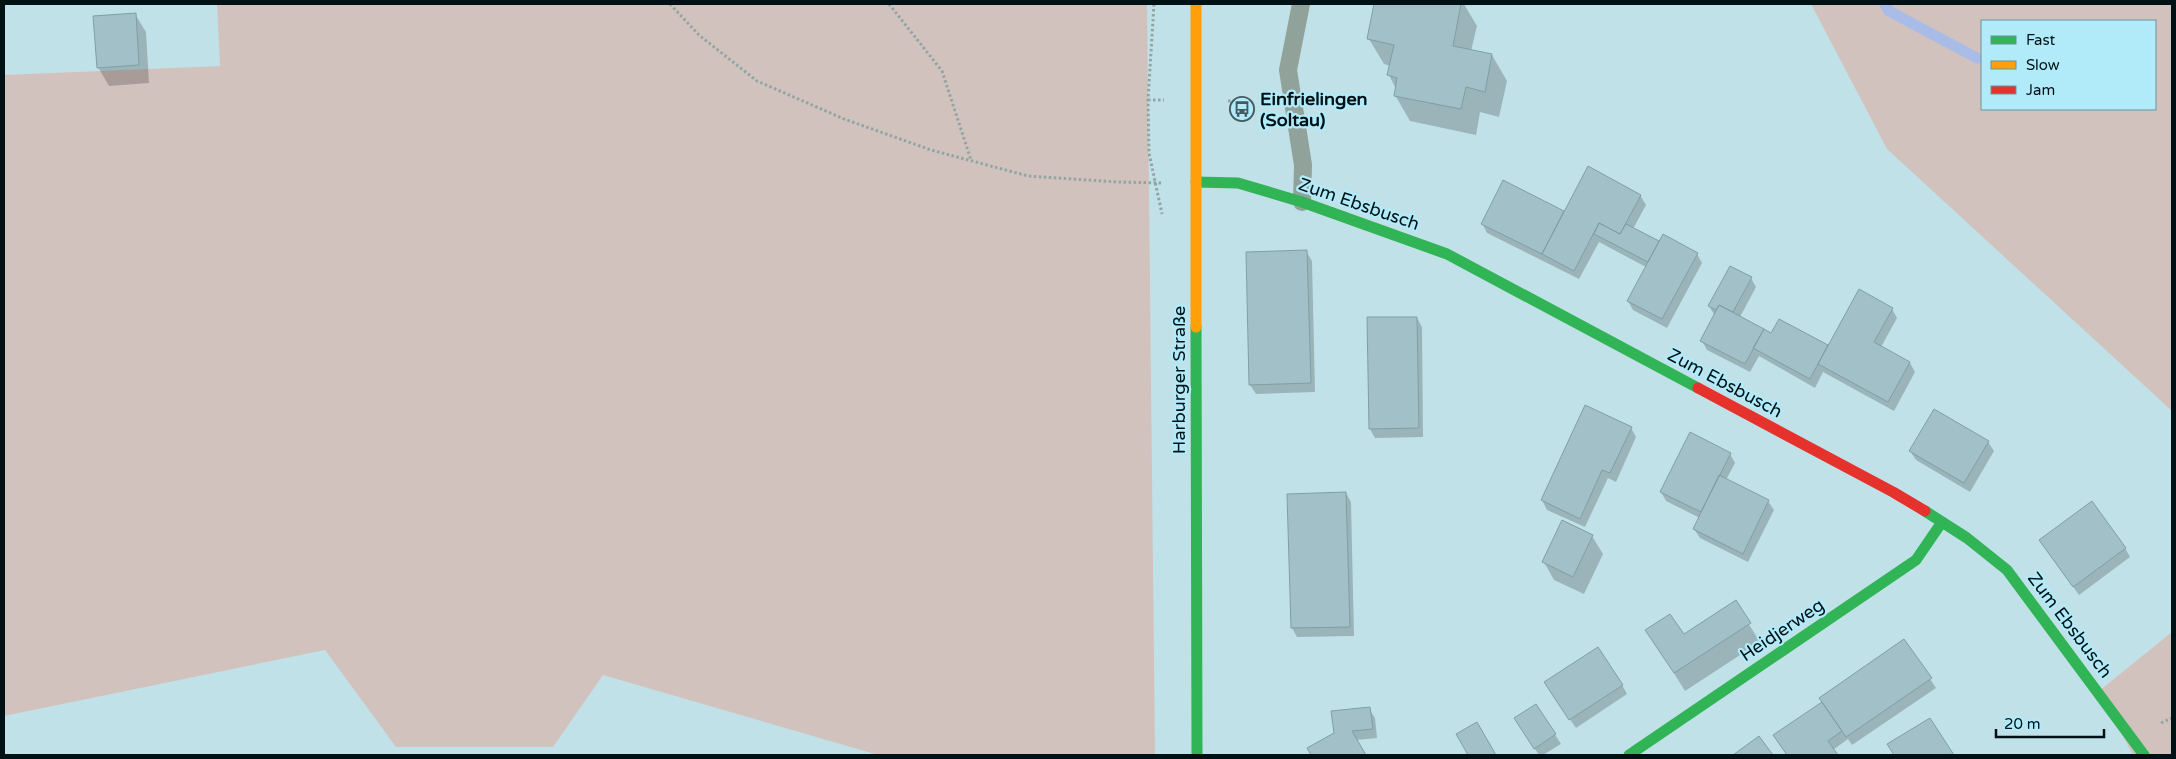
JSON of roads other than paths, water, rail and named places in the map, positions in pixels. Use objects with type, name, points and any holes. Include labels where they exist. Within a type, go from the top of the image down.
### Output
[{"type":"street","name":"Harburger Straße","points":[[1196,4],[1196,755]]},
{"type":"street","name":"Zum Ebsbusch","points":[[1196,182],[1238,183],[1302,202],[1447,254],[1892,492],[1942,522],[1990,553],[2007,570],[2144,755]]},
{"type":"street","name":"Heidjerweg","points":[[1629,755],[1916,560],[1942,522]]},
{"type":"lane","points":[[1301,4],[1288,70],[1303,165],[1302,202]]},
{"type":"waterway","points":[[1885,4],[1889,11],[1977,58]]},
{"type":"place","name":"Einfrielingen (Soltau)","points":[[1242,109]]}]
